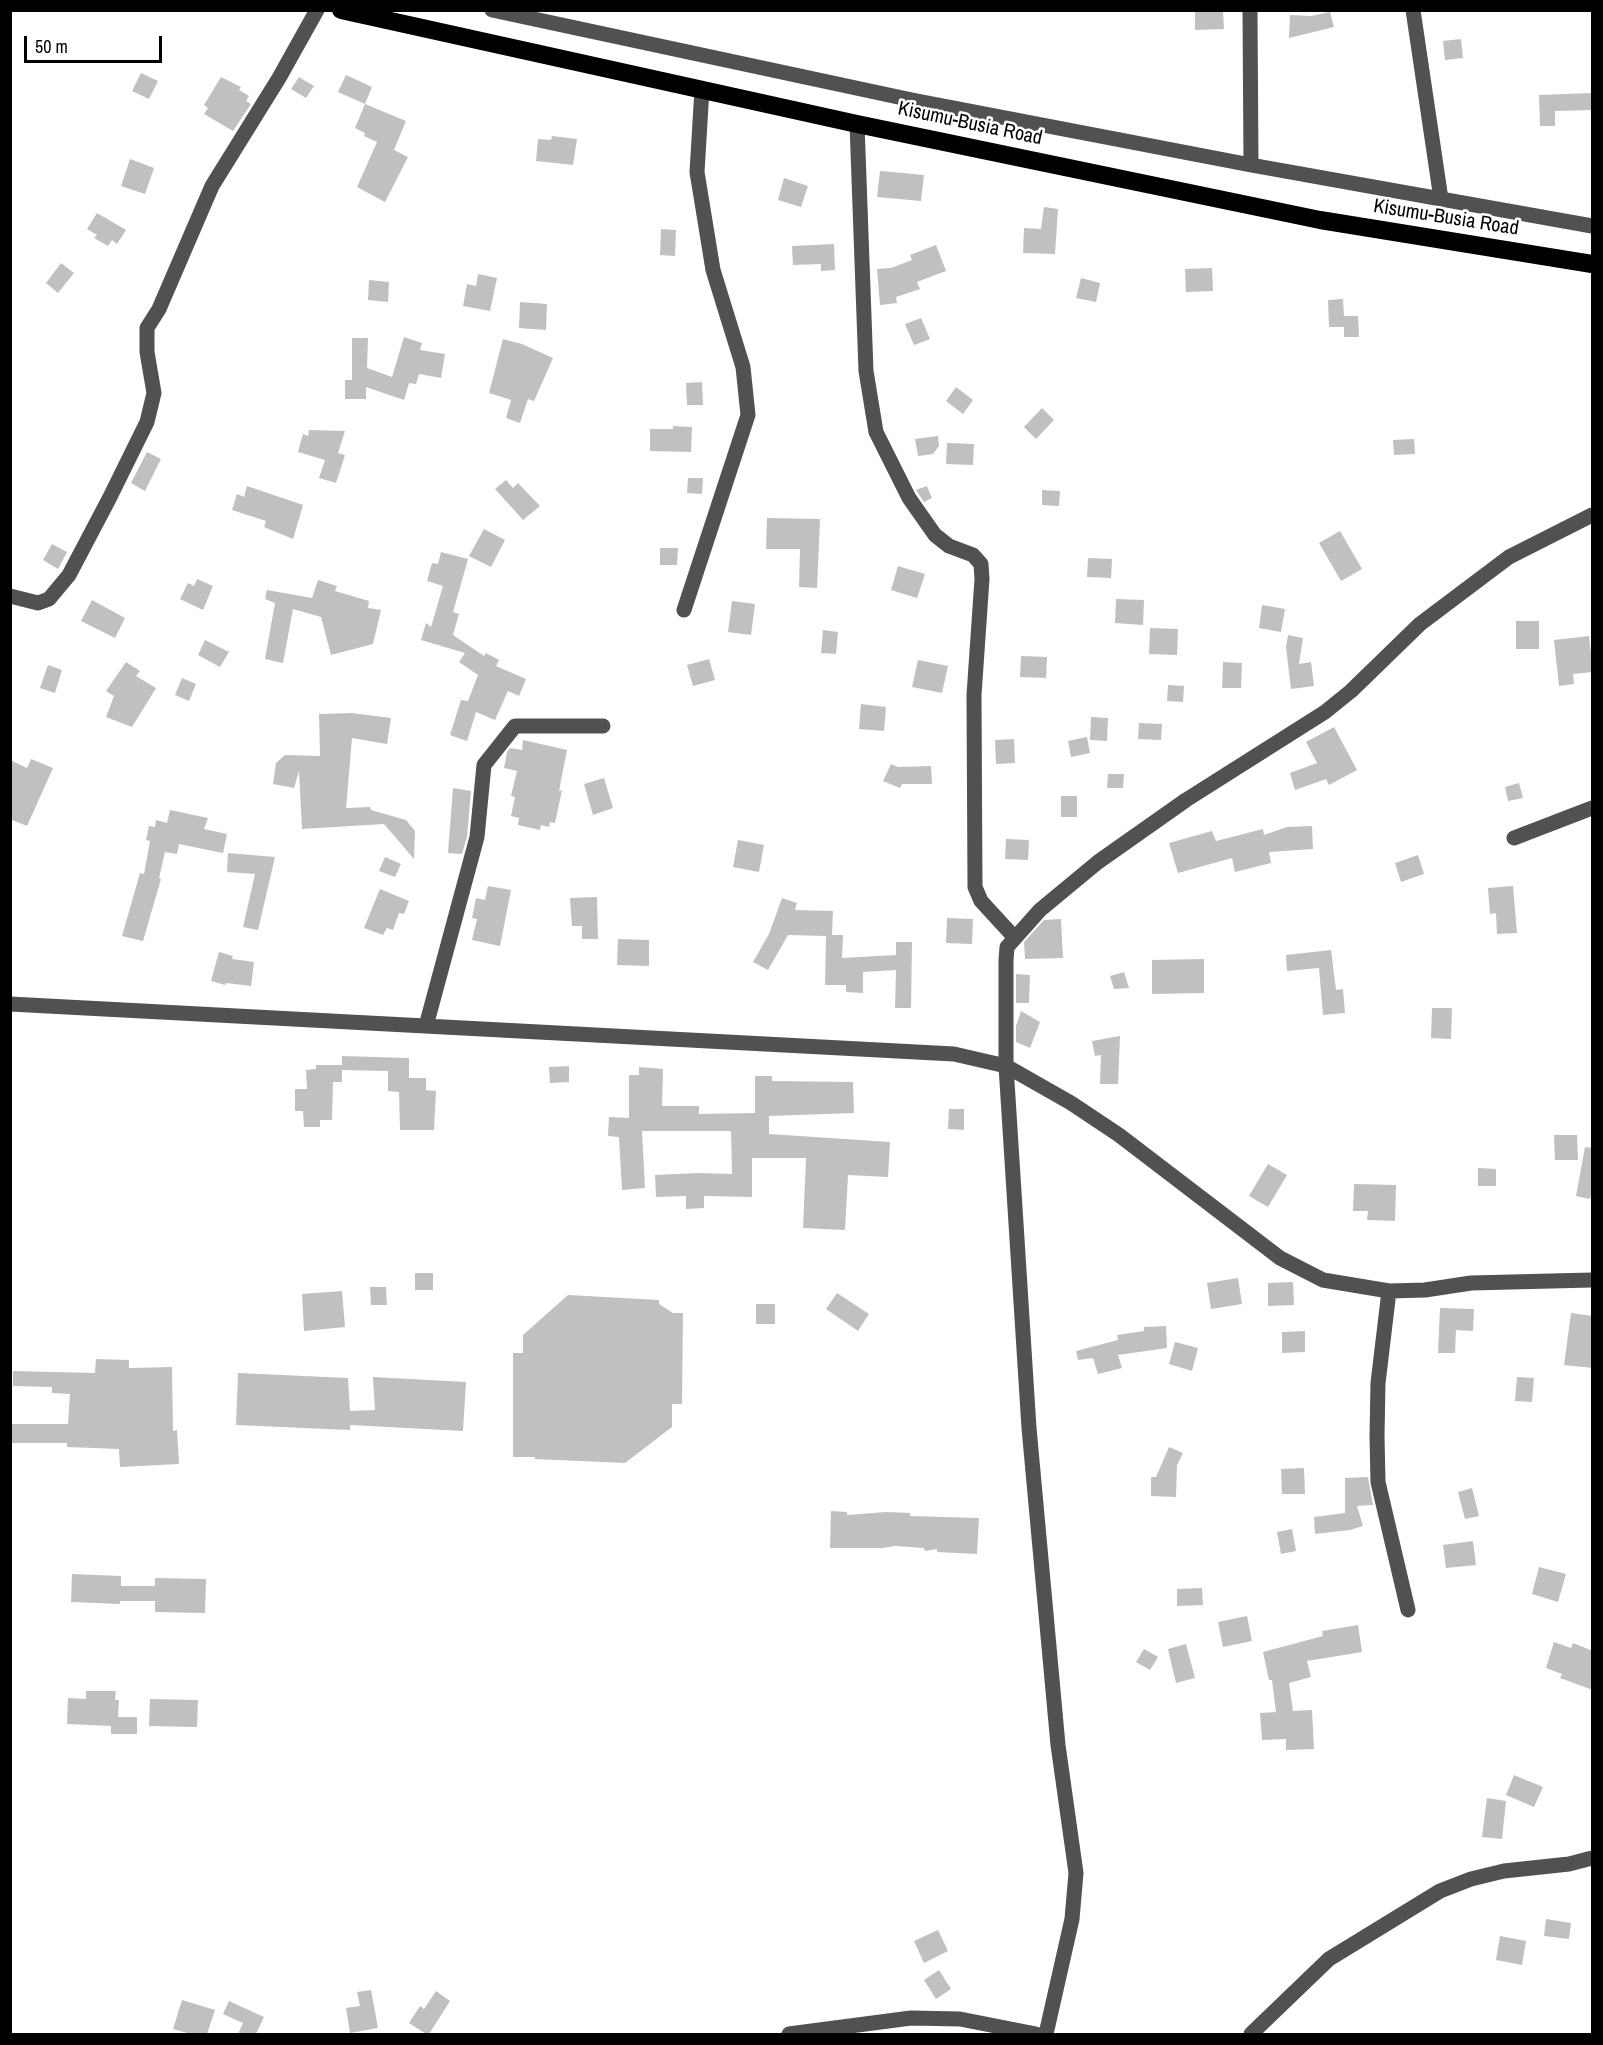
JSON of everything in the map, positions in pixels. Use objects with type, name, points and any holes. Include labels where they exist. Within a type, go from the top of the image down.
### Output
[{"type":"highway","name":"Kisumu-Busia Road","points":[[341,10],[858,124],[1320,220],[1593,264]]},
{"type":"street","points":[[10,596],[38,603],[49,598],[69,575],[109,499],[147,422],[154,393],[147,352],[147,328],[159,309],[212,186],[279,78],[317,10]]},
{"type":"street","points":[[492,10],[912,100],[1251,165],[1593,226]]},
{"type":"street","points":[[1250,10],[1251,165]]},
{"type":"street","points":[[1413,10],[1441,199]]},
{"type":"street","points":[[684,610],[748,414],[743,367],[713,270],[697,172],[702,89]]},
{"type":"street","points":[[858,124],[866,371],[876,432],[909,498],[935,535],[949,546],[973,555],[981,564],[974,695],[975,887],[981,901],[1014,938]]},
{"type":"street","points":[[1046,2034],[1072,1919],[1076,1873],[1058,1745],[1029,1428],[1006,1066],[1007,947],[1040,910],[1098,862],[1186,800],[1324,711],[1351,691],[1420,624],[1509,557],[1593,515]]},
{"type":"street","points":[[426,1026],[477,837],[484,765],[515,726],[603,726]]},
{"type":"street","points":[[1514,838],[1593,808]]},
{"type":"street","points":[[10,1004],[954,1054],[1006,1066],[1071,1103],[1119,1136],[1280,1258],[1323,1280],[1389,1291],[1425,1290],[1471,1283],[1593,1280]]},
{"type":"street","points":[[1389,1291],[1378,1383],[1378,1482],[1408,1610]]},
{"type":"street","points":[[1251,2034],[1329,1959],[1440,1891],[1471,1879],[1504,1871],[1569,1864],[1593,1858]]},
{"type":"street","points":[[789,2034],[911,2018],[960,2019],[1036,2034]]},
{"type":"building","points":[[1195,10],[1223,10],[1224,29],[1195,30]]},
{"type":"building","points":[[1330,12],[1334,27],[1289,38],[1290,15],[1311,16]]},
{"type":"building","points":[[1461,39],[1463,58],[1445,60],[1443,41]]},
{"type":"building","points":[[141,73],[158,81],[149,99],[132,91]]},
{"type":"building","points":[[346,75],[372,87],[365,104],[338,92]]},
{"type":"building","points":[[221,77],[241,87],[239,90],[249,96],[246,101],[251,104],[233,131],[204,114],[208,108],[204,105]]},
{"type":"building","points":[[299,77],[314,86],[306,98],[291,89]]},
{"type":"building","points":[[1593,93],[1593,110],[1555,111],[1555,126],[1540,126],[1539,95]]},
{"type":"building","points":[[365,104],[406,121],[394,150],[408,157],[385,202],[357,187],[377,142],[364,136],[365,133],[355,128]]},
{"type":"building","points":[[552,136],[577,139],[573,165],[536,161],[538,139],[551,140]]},
{"type":"building","points":[[130,159],[154,168],[145,194],[121,186]]},
{"type":"building","points":[[880,171],[924,175],[921,201],[877,197]]},
{"type":"building","points":[[784,178],[808,186],[801,207],[778,200]]},
{"type":"building","points":[[1044,207],[1058,209],[1055,254],[1023,253],[1024,228],[1041,229]]},
{"type":"building","points":[[97,213],[126,230],[117,244],[112,240],[108,246],[94,238],[97,235],[87,229]]},
{"type":"building","points":[[661,229],[676,230],[675,256],[660,255]]},
{"type":"building","points":[[834,244],[835,270],[821,271],[821,264],[793,265],[792,246]]},
{"type":"building","points":[[936,245],[946,271],[917,282],[920,289],[896,297],[897,303],[880,305],[877,269],[891,268],[912,260],[910,255]]},
{"type":"building","points":[[61,263],[74,273],[58,293],[46,283]]},
{"type":"building","points":[[1212,268],[1213,291],[1186,292],[1185,269]]},
{"type":"building","points":[[478,274],[497,278],[490,311],[463,306],[467,284],[476,286]]},
{"type":"building","points":[[1081,278],[1100,283],[1096,302],[1076,298]]},
{"type":"building","points":[[369,280],[389,282],[388,302],[368,300]]},
{"type":"building","points":[[1343,299],[1344,316],[1358,316],[1359,337],[1344,337],[1344,327],[1329,327],[1328,300]]},
{"type":"building","points":[[520,302],[547,304],[546,330],[519,328]]},
{"type":"building","points":[[921,318],[930,339],[914,345],[905,324]]},
{"type":"building","points":[[404,337],[422,343],[420,350],[445,354],[441,378],[419,374],[416,384],[409,383],[404,400],[366,387],[366,399],[345,399],[345,380],[352,380],[352,338],[368,338],[367,368],[392,377]]},
{"type":"building","points":[[503,339],[522,344],[553,358],[534,401],[528,399],[520,423],[506,418],[511,400],[489,393]]},
{"type":"building","points":[[702,382],[703,405],[687,405],[686,383]]},
{"type":"building","points":[[956,387],[973,400],[963,414],[946,401]]},
{"type":"building","points":[[1042,408],[1054,420],[1036,439],[1024,427]]},
{"type":"building","points":[[673,426],[692,427],[691,452],[650,451],[650,429],[673,429]]},
{"type":"building","points":[[309,430],[345,431],[338,453],[345,455],[336,483],[319,478],[325,460],[298,452],[303,434],[308,436]]},
{"type":"building","points":[[938,436],[939,446],[933,454],[918,456],[915,439]]},
{"type":"building","points":[[1414,439],[1415,454],[1394,455],[1393,440]]},
{"type":"building","points":[[947,443],[974,444],[973,465],[946,464]]},
{"type":"building","points":[[147,452],[161,459],[145,491],[131,483]]},
{"type":"building","points":[[688,478],[703,478],[702,494],[687,493]]},
{"type":"building","points":[[506,480],[513,488],[518,483],[540,506],[523,520],[495,489]]},
{"type":"building","points":[[247,486],[303,505],[293,539],[264,527],[266,521],[232,510],[237,494],[244,497]]},
{"type":"building","points":[[927,486],[932,498],[924,502],[916,490]]},
{"type":"building","points":[[1042,490],[1060,491],[1059,506],[1042,505]]},
{"type":"building","points":[[767,518],[820,519],[817,588],[799,587],[800,549],[766,549]]},
{"type":"building","points":[[484,529],[505,540],[491,567],[469,556]]},
{"type":"building","points":[[1340,531],[1362,569],[1341,581],[1319,543]]},
{"type":"building","points":[[52,544],[67,552],[58,569],[43,560]]},
{"type":"building","points":[[660,548],[678,548],[677,565],[660,565]]},
{"type":"building","points":[[441,552],[468,559],[453,612],[459,614],[453,635],[484,656],[486,653],[499,660],[496,666],[526,679],[519,696],[508,691],[495,720],[476,712],[467,741],[450,735],[461,700],[468,701],[478,675],[459,662],[465,653],[421,640],[426,623],[431,627],[443,586],[427,581],[432,563],[438,564]]},
{"type":"building","points":[[1088,558],[1112,559],[1111,578],[1087,577]]},
{"type":"building","points":[[898,566],[925,574],[917,598],[891,590]]},
{"type":"building","points":[[197,579],[213,586],[203,610],[180,599],[188,583],[194,586]]},
{"type":"building","points":[[318,580],[337,586],[335,591],[369,601],[368,608],[381,610],[373,644],[331,655],[321,617],[293,609],[283,663],[265,659],[275,603],[265,599],[267,590],[312,598]]},
{"type":"building","points":[[1116,599],[1144,600],[1143,625],[1115,623]]},
{"type":"building","points":[[92,600],[125,618],[115,638],[81,621]]},
{"type":"building","points":[[732,601],[755,604],[751,635],[728,632]]},
{"type":"building","points":[[1262,605],[1285,609],[1281,632],[1259,628]]},
{"type":"building","points":[[1516,621],[1539,621],[1539,649],[1516,649]]},
{"type":"building","points":[[1150,628],[1178,629],[1177,655],[1149,654]]},
{"type":"building","points":[[823,630],[838,632],[836,654],[821,653]]},
{"type":"building","points":[[1288,635],[1303,638],[1299,664],[1311,662],[1314,686],[1291,689],[1286,647]]},
{"type":"building","points":[[1589,636],[1593,672],[1573,674],[1574,684],[1559,686],[1554,640]]},
{"type":"building","points":[[205,640],[229,652],[220,667],[198,655]]},
{"type":"building","points":[[1021,656],[1047,657],[1046,678],[1020,677]]},
{"type":"building","points":[[709,659],[715,680],[693,686],[687,665]]},
{"type":"building","points":[[918,660],[948,666],[942,693],[912,687]]},
{"type":"building","points":[[126,662],[140,671],[136,676],[156,688],[132,727],[106,717],[114,696],[106,691]]},
{"type":"building","points":[[1223,662],[1242,663],[1241,688],[1222,688]]},
{"type":"building","points":[[48,665],[62,670],[55,693],[40,688]]},
{"type":"building","points":[[182,678],[196,684],[189,701],[175,695]]},
{"type":"building","points":[[1168,685],[1184,686],[1183,702],[1167,701]]},
{"type":"building","points":[[861,704],[886,707],[884,731],[859,729]]},
{"type":"building","points":[[352,713],[391,718],[387,744],[352,738],[346,808],[370,807],[371,810],[406,820],[415,831],[414,859],[384,824],[302,829],[299,771],[294,788],[273,784],[276,763],[285,755],[320,756],[319,714]]},
{"type":"building","points":[[1091,717],[1108,718],[1107,741],[1090,740]]},
{"type":"building","points":[[1139,723],[1162,724],[1161,740],[1138,739]]},
{"type":"building","points":[[1334,727],[1357,770],[1329,785],[1326,779],[1295,790],[1290,773],[1317,763],[1306,742]]},
{"type":"building","points":[[1087,737],[1090,753],[1071,757],[1068,741]]},
{"type":"building","points":[[1014,739],[1015,763],[996,764],[995,740]]},
{"type":"building","points":[[523,740],[567,750],[555,823],[550,822],[549,827],[541,825],[540,830],[518,825],[519,818],[511,816],[515,797],[511,796],[517,771],[504,768],[507,752],[510,748],[522,750]]},
{"type":"building","points":[[31,759],[53,768],[27,826],[10,819],[10,760],[27,768]]},
{"type":"building","points":[[891,764],[898,767],[931,766],[932,784],[902,784],[900,788],[883,781]]},
{"type":"building","points":[[1108,774],[1124,774],[1123,788],[1107,788]]},
{"type":"building","points":[[604,778],[613,808],[593,815],[584,784]]},
{"type":"building","points":[[1519,783],[1523,798],[1508,801],[1505,787]]},
{"type":"building","points":[[453,788],[471,791],[467,837],[462,854],[448,853]]},
{"type":"building","points":[[1061,796],[1077,796],[1077,817],[1061,817]]},
{"type":"building","points":[[170,810],[208,818],[204,829],[227,834],[223,853],[179,844],[177,854],[165,852],[159,878],[161,879],[143,941],[122,936],[140,873],[144,874],[150,841],[146,840],[149,826],[155,827],[156,820],[167,823]]},
{"type":"building","points":[[1312,826],[1313,849],[1269,852],[1271,863],[1235,872],[1232,858],[1178,873],[1169,843],[1212,831],[1216,841],[1263,829],[1264,835],[1287,827]]},
{"type":"building","points":[[1006,839],[1029,840],[1028,860],[1005,859]]},
{"type":"building","points":[[738,840],[764,845],[759,872],[733,867]]},
{"type":"building","points":[[228,853],[275,857],[258,930],[243,927],[255,874],[227,872]]},
{"type":"building","points":[[1418,855],[1424,874],[1401,882],[1395,863]]},
{"type":"building","points":[[385,857],[401,864],[395,877],[379,871]]},
{"type":"building","points":[[488,886],[511,890],[500,946],[472,940],[477,919],[472,918],[476,898],[485,900]]},
{"type":"building","points":[[1513,886],[1517,933],[1497,934],[1496,913],[1490,914],[1488,888]]},
{"type":"building","points":[[380,889],[409,901],[404,914],[399,913],[393,930],[387,928],[383,935],[364,928]]},
{"type":"building","points":[[597,897],[598,939],[582,939],[582,926],[572,926],[570,898]]},
{"type":"building","points":[[782,898],[797,903],[795,910],[833,911],[832,935],[843,935],[842,958],[896,955],[896,942],[912,942],[911,1008],[895,1008],[896,970],[863,972],[863,993],[846,992],[846,985],[825,985],[826,936],[788,935],[768,970],[753,962],[769,934]]},
{"type":"building","points":[[947,918],[973,919],[972,944],[946,943]]},
{"type":"building","points":[[1061,919],[1063,958],[1025,959],[1024,942],[1044,920]]},
{"type":"building","points":[[618,939],[649,940],[649,966],[617,965]]},
{"type":"building","points":[[1331,950],[1336,990],[1343,989],[1345,1013],[1323,1015],[1319,968],[1287,971],[1286,955]]},
{"type":"building","points":[[219,952],[233,956],[232,959],[254,962],[251,986],[226,983],[225,985],[211,981]]},
{"type":"building","points":[[1204,959],[1204,993],[1152,994],[1152,960]]},
{"type":"building","points":[[1124,972],[1129,988],[1114,989],[1110,976]]},
{"type":"building","points":[[1016,974],[1030,975],[1029,1003],[1016,1003]]},
{"type":"building","points":[[1432,1008],[1452,1008],[1451,1039],[1431,1038]]},
{"type":"building","points":[[1021,1011],[1040,1022],[1030,1048],[1016,1042],[1016,1026]]},
{"type":"building","points":[[1120,1036],[1118,1084],[1100,1084],[1101,1055],[1095,1056],[1092,1041]]},
{"type":"building","points":[[342,1056],[409,1058],[409,1078],[426,1078],[426,1090],[436,1091],[434,1130],[400,1130],[399,1092],[388,1091],[388,1071],[342,1070],[342,1082],[333,1082],[332,1120],[320,1120],[320,1127],[304,1127],[303,1111],[295,1111],[295,1089],[307,1089],[306,1070],[316,1069],[316,1065],[342,1065]]},
{"type":"building","points":[[569,1066],[569,1082],[550,1083],[549,1067]]},
{"type":"building","points":[[639,1067],[663,1069],[662,1106],[699,1106],[699,1114],[755,1113],[755,1076],[772,1076],[772,1081],[853,1082],[854,1113],[769,1116],[769,1134],[890,1142],[888,1177],[848,1175],[845,1230],[803,1228],[806,1158],[752,1158],[752,1197],[704,1196],[704,1208],[686,1209],[686,1196],[656,1197],[655,1175],[732,1174],[731,1131],[642,1131],[645,1188],[622,1190],[619,1137],[608,1136],[609,1117],[629,1118],[629,1075],[639,1075]]},
{"type":"building","points":[[949,1109],[964,1109],[964,1130],[948,1129]]},
{"type":"building","points":[[1554,1135],[1577,1135],[1578,1160],[1555,1160]]},
{"type":"building","points":[[1585,1147],[1593,1148],[1593,1186],[1590,1199],[1576,1196]]},
{"type":"building","points":[[1268,1164],[1287,1175],[1268,1207],[1249,1196]]},
{"type":"building","points":[[1478,1168],[1496,1169],[1496,1186],[1478,1186]]},
{"type":"building","points":[[1354,1184],[1396,1185],[1395,1221],[1367,1220],[1368,1211],[1353,1211]]},
{"type":"building","points":[[415,1273],[433,1273],[433,1290],[415,1290]]},
{"type":"building","points":[[1238,1278],[1242,1304],[1211,1309],[1207,1283]]},
{"type":"building","points":[[1293,1282],[1294,1305],[1268,1306],[1268,1283]]},
{"type":"building","points":[[370,1287],[386,1287],[387,1305],[371,1305]]},
{"type":"building","points":[[342,1291],[345,1327],[304,1331],[302,1294]]},
{"type":"building","points":[[837,1293],[869,1314],[858,1331],[826,1309]]},
{"type":"building","points":[[568,1295],[659,1300],[659,1304],[673,1313],[683,1313],[682,1404],[672,1404],[672,1427],[625,1463],[513,1457],[513,1353],[523,1353],[523,1335]]},
{"type":"building","points":[[756,1304],[775,1304],[775,1324],[756,1324]]},
{"type":"building","points":[[1440,1308],[1474,1309],[1473,1331],[1456,1330],[1455,1353],[1438,1353]]},
{"type":"building","points":[[1571,1313],[1593,1316],[1593,1368],[1564,1365]]},
{"type":"building","points":[[1166,1326],[1167,1348],[1118,1355],[1122,1368],[1098,1374],[1093,1358],[1078,1360],[1076,1351],[1118,1340],[1117,1335],[1144,1331],[1144,1327]]},
{"type":"building","points":[[1305,1331],[1305,1352],[1282,1353],[1282,1332]]},
{"type":"building","points":[[1175,1342],[1198,1348],[1192,1371],[1169,1364]]},
{"type":"building","points":[[96,1359],[129,1360],[129,1368],[172,1367],[173,1431],[177,1430],[179,1464],[120,1467],[119,1449],[67,1447],[67,1443],[10,1443],[10,1424],[68,1424],[70,1394],[52,1393],[52,1387],[13,1386],[13,1371],[95,1373]]},
{"type":"building","points":[[238,1373],[348,1378],[350,1411],[375,1410],[373,1377],[466,1382],[463,1431],[350,1425],[350,1430],[236,1425]]},
{"type":"building","points":[[1517,1377],[1534,1378],[1532,1402],[1515,1401]]},
{"type":"building","points":[[1169,1447],[1183,1453],[1177,1465],[1176,1497],[1151,1496],[1151,1477],[1156,1477]]},
{"type":"building","points":[[1304,1468],[1305,1494],[1282,1494],[1281,1469]]},
{"type":"building","points":[[1368,1477],[1373,1505],[1357,1506],[1363,1526],[1350,1530],[1315,1534],[1314,1517],[1345,1513],[1345,1478]]},
{"type":"building","points":[[1472,1488],[1479,1516],[1465,1519],[1458,1492]]},
{"type":"building","points":[[831,1511],[847,1512],[847,1515],[886,1512],[910,1513],[910,1516],[979,1518],[977,1554],[937,1552],[937,1549],[925,1551],[924,1548],[895,1546],[830,1548]]},
{"type":"building","points":[[1292,1529],[1296,1551],[1281,1554],[1277,1532]]},
{"type":"building","points":[[1473,1541],[1476,1565],[1446,1568],[1443,1545]]},
{"type":"building","points":[[1539,1567],[1566,1574],[1558,1602],[1532,1594]]},
{"type":"building","points":[[72,1574],[121,1576],[121,1586],[155,1586],[155,1578],[206,1579],[205,1613],[155,1612],[155,1601],[120,1601],[120,1604],[71,1602]]},
{"type":"building","points":[[1202,1588],[1203,1605],[1177,1606],[1177,1589]]},
{"type":"building","points":[[1247,1616],[1252,1641],[1223,1647],[1218,1622]]},
{"type":"building","points":[[1358,1625],[1362,1652],[1307,1661],[1311,1677],[1289,1683],[1293,1711],[1312,1710],[1314,1749],[1286,1750],[1286,1739],[1262,1740],[1260,1713],[1276,1712],[1272,1680],[1269,1680],[1263,1652],[1323,1636],[1322,1631]]},
{"type":"building","points":[[1554,1642],[1571,1648],[1573,1643],[1593,1651],[1593,1690],[1560,1678],[1562,1674],[1546,1668]]},
{"type":"building","points":[[1186,1644],[1195,1678],[1176,1683],[1168,1649]]},
{"type":"building","points":[[1144,1649],[1158,1657],[1150,1670],[1136,1662]]},
{"type":"building","points":[[86,1691],[116,1691],[115,1700],[119,1700],[118,1717],[137,1717],[137,1734],[111,1734],[111,1726],[67,1724],[68,1698],[86,1699]]},
{"type":"building","points":[[150,1699],[198,1700],[197,1727],[149,1726]]},
{"type":"building","points":[[1514,1775],[1543,1787],[1534,1807],[1506,1795]]},
{"type":"building","points":[[1487,1798],[1506,1801],[1502,1839],[1482,1837]]},
{"type":"building","points":[[1546,1919],[1571,1923],[1569,1939],[1544,1936]]},
{"type":"building","points":[[938,1930],[948,1951],[924,1963],[914,1941]]},
{"type":"building","points":[[1500,1936],[1526,1941],[1522,1965],[1496,1960]]},
{"type":"building","points":[[939,1970],[951,1989],[936,1999],[924,1980]]},
{"type":"building","points":[[371,1990],[378,2028],[350,2033],[346,2008],[360,2006],[357,1992]]},
{"type":"building","points":[[436,1991],[450,2001],[429,2034],[426,2034],[409,2023],[420,2006],[424,2009]]},
{"type":"building","points":[[182,2000],[215,2010],[207,2034],[191,2034],[173,2029]]},
{"type":"building","points":[[229,2001],[264,2017],[256,2034],[238,2034],[243,2023],[223,2014]]}]
